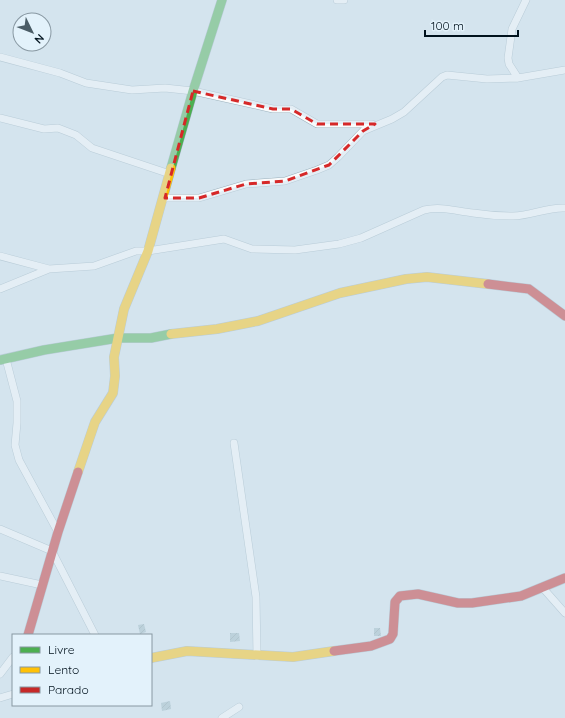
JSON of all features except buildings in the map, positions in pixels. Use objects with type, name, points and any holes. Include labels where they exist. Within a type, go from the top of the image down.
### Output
[{"type":"street","points":[[28,634],[52,551],[95,422],[113,393],[115,376],[114,357],[125,307],[148,251],[165,198],[170,174],[193,91],[222,0]]},
{"type":"street","points":[[337,0],[344,0]]},
{"type":"street","points":[[518,78],[509,64],[508,58],[512,29],[526,0]]},
{"type":"street","points":[[0,57],[60,73],[86,83],[132,90],[165,88],[193,91],[273,109],[291,109],[317,124],[376,124]]},
{"type":"street","points":[[165,198],[199,198],[246,184],[285,182],[329,165],[364,131],[404,112],[442,77],[447,75],[487,79],[518,78],[564,72]]},
{"type":"street","points":[[0,118],[44,129],[58,128],[76,135],[92,148],[170,174]]},
{"type":"street","points":[[0,289],[49,270],[94,266],[132,251],[148,251],[224,239],[252,249],[295,250],[339,244],[361,238],[424,210],[433,208],[510,216],[556,208],[565,208]]},
{"type":"street","points":[[0,256],[49,270]]},
{"type":"street","points":[[58,532],[19,460],[15,445],[17,401],[3,359],[44,350],[118,338],[151,338],[190,331],[240,325],[258,321],[340,293],[406,279],[427,277],[529,289],[565,316]]},
{"type":"street","points":[[234,443],[256,597],[257,656]]},
{"type":"street","points":[[0,529],[52,551],[94,634]]},
{"type":"street","points":[[0,576],[42,585]]},
{"type":"street","points":[[152,658],[187,650],[257,656],[293,657],[370,646],[387,642],[393,634],[395,602],[400,596],[418,594],[458,603],[472,603],[521,596],[565,578]]},
{"type":"street","points":[[542,587],[565,613]]},
{"type":"street","points":[[0,674],[12,658]]},
{"type":"street","points":[[0,698],[12,694]]},
{"type":"street","points":[[222,718],[239,707]]},
{"type":"highlighted area","points":[[193,91],[273,109],[291,109],[317,124],[375,124],[363,131],[329,165],[285,181],[246,184],[199,198],[165,198]]},
{"type":"traffic: fast","points":[[171,168],[193,91],[222,0]]},
{"type":"traffic: fast","points":[[0,360],[44,350],[118,338],[151,338],[171,334]]},
{"type":"traffic: slow","points":[[78,472],[95,422],[113,393],[115,376],[114,357],[124,309],[148,251],[171,168]]},
{"type":"traffic: slow","points":[[171,334],[217,329],[258,321],[340,293],[406,279],[427,277],[488,284]]},
{"type":"traffic: slow","points":[[152,658],[187,651],[293,657],[334,651]]},
{"type":"traffic: jam","points":[[488,284],[529,289],[565,316]]},
{"type":"traffic: jam","points":[[28,634],[58,532],[78,472]]},
{"type":"traffic: jam","points":[[334,651],[371,646],[390,639],[393,634],[395,602],[400,596],[418,594],[458,603],[472,603],[521,596],[565,578]]}]
